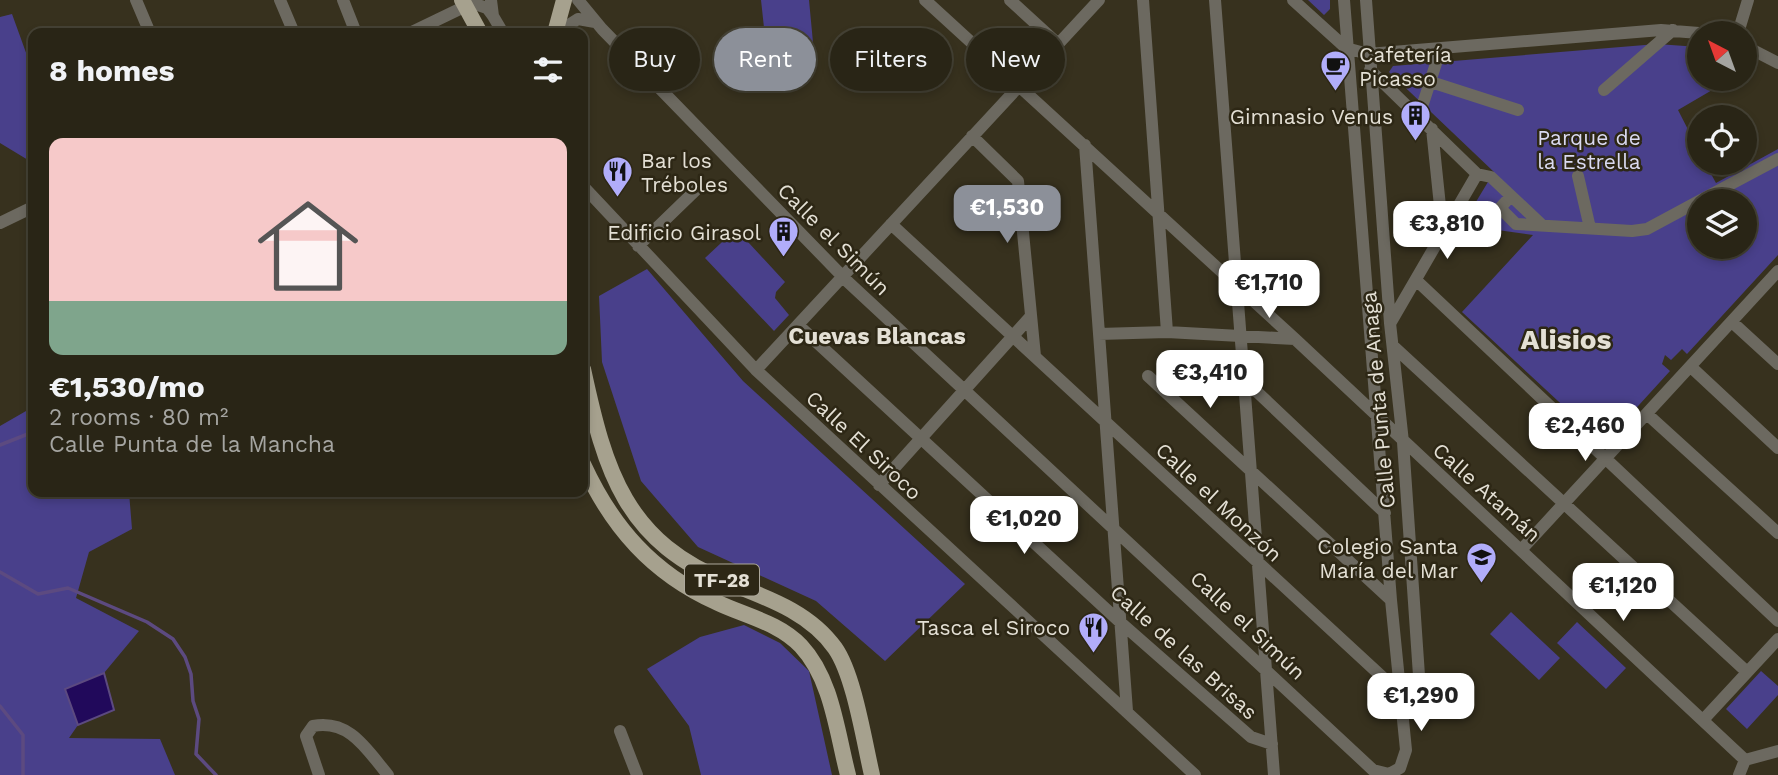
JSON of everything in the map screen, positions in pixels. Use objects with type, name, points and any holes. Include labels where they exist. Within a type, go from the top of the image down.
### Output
[{"type":"main road","points":[[557,28],[564,0]]},
{"type":"main road","points":[[464,4],[477,28]]},
{"type":"main road","name":"TF-28","points":[[588,393],[599,445],[610,472],[626,501],[652,534],[676,555],[711,576],[793,610],[835,648],[845,667],[872,775]]},
{"type":"main road","name":"TF-28","points":[[588,475],[619,528],[647,559],[678,583],[717,603],[774,625],[800,645],[814,662],[826,688],[848,775]]},
{"type":"street","points":[[280,0],[292,28]]},
{"type":"street","points":[[343,0],[354,28]]},
{"type":"street","points":[[491,0],[494,16],[500,28]]},
{"type":"street","name":"Calle el Simún","points":[[578,0],[595,22],[842,276],[1373,769],[1389,774],[1399,768]]},
{"type":"street","name":"Calle Atamán","points":[[925,0],[966,38]]},
{"type":"street","points":[[1010,0],[1041,28]]},
{"type":"street","points":[[1143,0],[1167,332]]},
{"type":"street","points":[[1215,0],[1274,775]]},
{"type":"street","points":[[1293,0],[1346,48],[1368,54],[1673,30],[1687,32]]},
{"type":"street","name":"Calle Punta de Anaga","points":[[1344,0],[1391,600],[1406,750],[1399,768]]},
{"type":"street","name":"Calle Punta de Anaga","points":[[1366,0],[1390,323],[1403,442],[1420,690],[1410,696],[1401,691]]},
{"type":"street","points":[[1742,21],[1748,0]]},
{"type":"street","points":[[1065,36],[1096,1]]},
{"type":"street","points":[[138,4],[148,28]]},
{"type":"street","points":[[420,28],[464,4],[478,4],[494,16]]},
{"type":"street","points":[[564,28],[578,19],[595,22]]},
{"type":"street","points":[[1604,90],[1673,30]]},
{"type":"street","points":[[1419,116],[1441,48]]},
{"type":"street","points":[[1757,52],[1778,63]]},
{"type":"street","points":[[1370,70],[1432,129],[1476,178]]},
{"type":"street","points":[[1431,82],[1518,110]]},
{"type":"street","points":[[756,370],[1014,91]]},
{"type":"street","name":"Calle Atamán","points":[[1023,91],[1295,339],[1703,720],[1741,771]]},
{"type":"street","points":[[1432,129],[1443,235]]},
{"type":"street","points":[[972,136],[1018,181],[1035,356]]},
{"type":"street","points":[[1085,145],[1126,711]]},
{"type":"street","points":[[1722,189],[1778,159]]},
{"type":"street","points":[[1578,176],[1590,228]]},
{"type":"street","points":[[1476,178],[1491,177],[1511,196],[1500,208],[1516,224],[1647,229],[1687,207]]},
{"type":"street","points":[[1390,323],[1476,178]]},
{"type":"street","points":[[638,246],[699,187]]},
{"type":"street","name":"Calle El Siroco","points":[[588,192],[756,370],[1195,775]]},
{"type":"street","points":[[588,201],[599,205]]},
{"type":"street","points":[[0,223],[28,209]]},
{"type":"street","name":"Calle el Monzón","points":[[891,224],[1258,564],[1401,691]]},
{"type":"street","points":[[1521,550],[1777,274]]},
{"type":"street","points":[[1416,280],[1778,621]]},
{"type":"street","points":[[879,485],[1031,316]]},
{"type":"street","points":[[1732,322],[1778,364]]},
{"type":"street","name":"Calle de las Brisas","points":[[798,325],[1119,622],[1251,737],[1272,744]]},
{"type":"street","points":[[1100,334],[1167,332],[1295,339]]},
{"type":"street","points":[[1393,346],[1563,506],[1746,672]]},
{"type":"street","points":[[1690,367],[1778,447]]},
{"type":"street","points":[[1148,376],[1391,600]]},
{"type":"street","points":[[1244,391],[1255,390],[1385,513]]},
{"type":"street","points":[[1647,414],[1778,533]]},
{"type":"street","points":[[1703,720],[1778,639]]},
{"type":"street","points":[[319,775],[306,736],[313,726],[329,723],[352,732],[388,775]]},
{"type":"street","points":[[620,732],[637,775]]},
{"type":"street","points":[[1741,771],[1778,751]]},
{"type":"green space","points":[[761,0],[809,0],[812,28],[764,28]]},
{"type":"green space","points":[[1308,0],[1330,0],[1330,9],[1324,15]]},
{"type":"green space","points":[[12,14],[28,58],[28,160],[0,143],[0,17]]},
{"type":"green space","name":"Parque de la Estrella","points":[[1657,44],[1687,46],[1687,91],[1710,91],[1678,110],[1687,128],[1687,175],[1712,175],[1716,183],[1731,175],[1757,175],[1757,161],[1778,149],[1778,255],[1687,354],[1682,349],[1671,360],[1665,355],[1662,364],[1670,371],[1608,439],[1599,439],[1462,312],[1533,235],[1462,225],[1494,172],[1389,72],[1393,66]]},
{"type":"green space","points":[[736,229],[785,282],[776,292],[775,298],[789,315],[774,331],[705,258]]},
{"type":"green space","points":[[647,269],[743,381],[965,584],[885,661],[816,601],[698,547],[641,481],[602,362],[599,296]]},
{"type":"green space","points":[[28,410],[28,497],[129,497],[132,529],[89,552],[76,598],[139,631],[104,673],[65,689],[78,725],[69,738],[160,739],[175,775],[0,775],[0,426]]},
{"type":"green space","points":[[1511,612],[1560,658],[1539,680],[1490,634]]},
{"type":"green space","points":[[1577,622],[1626,668],[1606,689],[1557,643]]},
{"type":"green space","points":[[744,625],[780,643],[809,671],[832,775],[701,775],[689,726],[647,669],[700,637]]},
{"type":"green space","points":[[1761,671],[1778,686],[1778,695],[1747,729],[1726,709]]},
{"type":"shaded area","points":[[104,673],[114,710],[78,725],[65,689]]},
{"type":"waterway","points":[[0,445],[28,434]]},
{"type":"waterway","points":[[0,572],[38,594],[68,588],[147,622],[173,639],[185,657],[191,674],[193,701],[199,719],[196,754],[216,775]]},
{"type":"waterway","points":[[0,706],[23,735],[23,775]]},
{"type":"place","name":"Cafetería Picasso","points":[[1336,93]]},
{"type":"place","name":"Gimnasio Venus","points":[[1416,143]]},
{"type":"place","name":"Bar los Tréboles","points":[[618,199]]},
{"type":"place","name":"Edificio Girasol","points":[[784,259]]},
{"type":"place","name":"Colegio Santa María del Mar","points":[[1481,585]]},
{"type":"place","name":"Tasca el Siroco","points":[[1093,654]]},
{"type":"district","name":"Cuevas Blancas","points":[[877,336]]},
{"type":"district","name":"Alisios","points":[[1566,339]]}]
